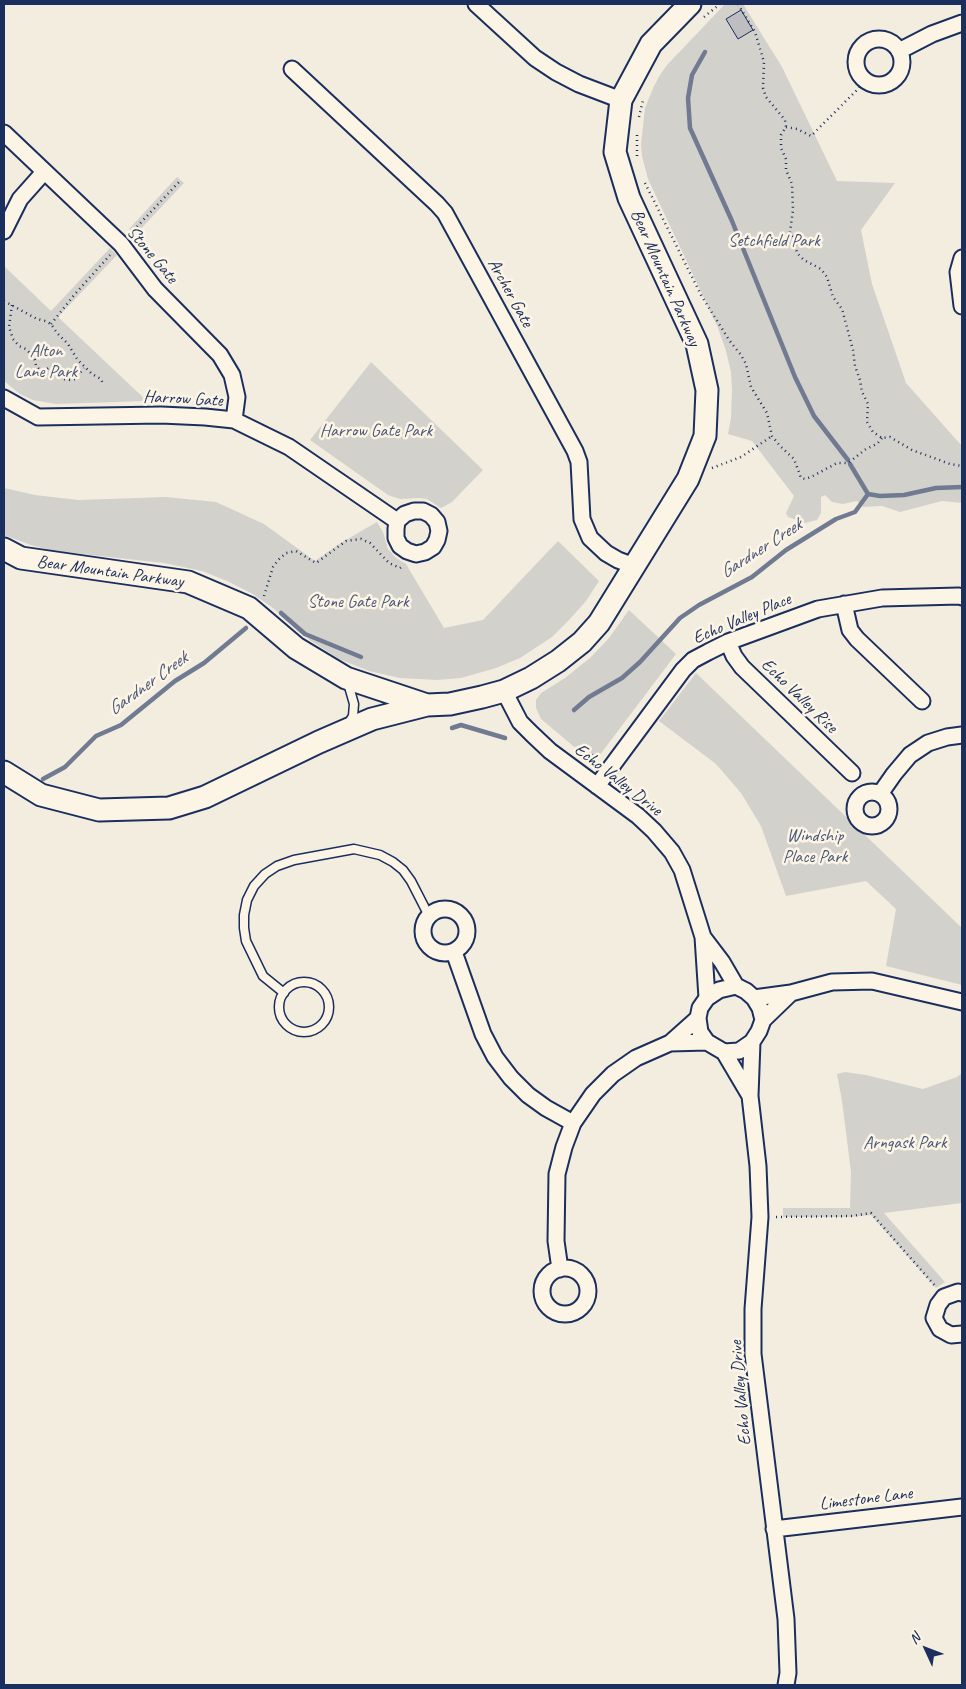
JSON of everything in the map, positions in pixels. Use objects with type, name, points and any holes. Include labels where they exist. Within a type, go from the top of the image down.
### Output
[{"type":"street","points":[[476,4],[535,58],[556,72],[579,84],[621,100]]},
{"type":"street","name":"Bear Mountain Parkway","points":[[4,772],[40,795],[99,810],[169,808],[205,797],[372,719],[428,705],[482,698],[504,691],[531,678],[558,661],[582,642],[599,623],[688,479],[705,436],[706,390],[697,344],[628,198],[615,152],[621,100],[651,44],[694,12]]},
{"type":"street","points":[[899,51],[932,34],[962,23]]},
{"type":"street","points":[[877,39],[886,40],[894,44],[902,60],[901,69],[897,77],[881,85],[872,84],[864,79],[856,64],[862,47],[877,39]]},
{"type":"street","name":"Archer Gate","points":[[292,69],[445,213],[575,451],[578,462],[582,519],[590,538],[618,560],[634,566]]},
{"type":"street","name":"Stone Gate","points":[[4,133],[121,244],[155,289],[220,355],[232,375],[237,397],[234,420]]},
{"type":"street","points":[[4,231],[20,199],[44,172]]},
{"type":"street","points":[[962,258],[958,272],[962,306]]},
{"type":"street","name":"Harrow Gate","points":[[4,398],[38,417],[161,415],[234,420],[289,447],[397,521]]},
{"type":"street","points":[[423,511],[431,515],[436,522],[439,531],[437,540],[433,547],[425,552],[416,554],[408,552],[400,546],[396,538],[397,521],[405,514],[423,511]]},
{"type":"street","name":"Bear Mountain Parkway","points":[[4,549],[22,558],[188,582],[249,608],[296,648],[346,678],[428,705]]},
{"type":"street","name":"Echo Valley Place","points":[[596,786],[683,670],[694,660],[728,642],[818,608],[882,598],[962,597]]},
{"type":"street","points":[[844,604],[850,630],[857,639],[922,700]]},
{"type":"street","name":"Echo Valley Rise","points":[[728,642],[734,656],[742,667],[852,773]]},
{"type":"street","name":"Echo Valley Drive","points":[[504,691],[517,716],[532,734],[596,786],[638,816],[672,852],[682,870],[703,937],[707,998]]},
{"type":"street","points":[[880,794],[910,755],[928,743],[962,735]]},
{"type":"street","points":[[445,909],[453,910],[461,915],[466,922],[468,931],[466,940],[461,948],[445,954],[436,952],[429,947],[424,940],[423,932],[424,924],[429,916],[436,911],[445,909]]},
{"type":"street","name":"Echo Valley Drive","points":[[703,937],[722,962],[736,986]]},
{"type":"street","points":[[454,952],[483,1034],[495,1057],[511,1078],[528,1095],[546,1108],[573,1123]]},
{"type":"street","points":[[754,998],[791,993],[832,982],[872,982],[962,1002]]},
{"type":"street","points":[[736,986],[754,998],[760,1008],[763,1020],[760,1031],[752,1042],[739,1051],[724,1052],[707,1042],[700,1032],[698,1018],[700,1008],[707,998],[719,990],[736,986]]},
{"type":"street","points":[[763,1020],[791,993]]},
{"type":"street","points":[[560,1269],[556,1241],[557,1174],[573,1123],[593,1094],[612,1074],[636,1058],[670,1043],[698,1018]]},
{"type":"street","points":[[670,1043],[707,1042]]},
{"type":"street","name":"Echo Valley Drive","points":[[752,1042],[750,1096],[758,1166],[760,1217],[753,1309],[754,1354],[786,1618],[788,1673],[786,1685]]},
{"type":"street","name":"Echo Valley Drive","points":[[724,1052],[750,1096]]},
{"type":"street","points":[[962,1293],[958,1292],[944,1297],[938,1305],[934,1318],[940,1329],[951,1335],[962,1334]]},
{"type":"street","name":"Limestone Lane","points":[[774,1529],[962,1507]]},
{"type":"lane","points":[[345,730],[353,716],[354,704],[346,678]]},
{"type":"lane","points":[[284,992],[263,976],[246,941],[244,928],[247,900],[254,886],[265,874],[278,866],[303,858],[354,850],[380,855],[394,862],[403,870],[411,881],[429,916]]},
{"type":"lane","points":[[302,982],[312,983],[328,997],[330,1008],[328,1018],[312,1032],[301,1033],[292,1030],[279,1013],[280,1002],[284,992],[292,985],[302,982]]},
{"type":"path","points":[[694,12],[720,4]]},
{"type":"path","points":[[738,4],[755,32],[764,62],[763,88],[766,97],[785,120],[786,127],[781,135],[781,148],[786,159],[786,170],[792,184],[793,210],[790,232],[794,239],[797,254],[821,269],[827,277],[833,297],[842,309],[854,350],[855,366],[862,392],[868,404],[867,422],[873,432],[882,438],[890,437],[912,450],[950,464],[962,466]]},
{"type":"path","points":[[786,127],[796,129],[811,136],[859,88],[864,79]]},
{"type":"path","points":[[638,122],[643,99]]},
{"type":"path","points":[[636,130],[638,162]]},
{"type":"path","points":[[126,238],[179,182]]},
{"type":"path","points":[[644,182],[701,295],[746,364],[751,387],[767,413],[772,436],[794,459],[801,478],[811,477],[837,463],[848,463],[866,449],[877,444],[882,438]]},
{"type":"path","points":[[51,324],[113,252]]},
{"type":"path","points":[[4,301],[37,319],[45,320],[51,324],[68,344],[76,359],[84,368],[101,379],[103,384]]},
{"type":"path","points":[[12,305],[10,327],[13,339],[19,346],[30,353],[39,369],[44,370],[58,363],[60,375],[64,379],[70,380],[76,378],[84,368]]},
{"type":"path","points":[[692,471],[716,467],[741,457],[772,436]]},
{"type":"path","points":[[254,613],[266,593],[272,567],[286,553],[296,551],[316,563],[346,541],[361,539],[377,548],[384,558],[400,568],[404,565],[408,552]]},
{"type":"path","points":[[776,1217],[852,1216],[871,1213],[937,1289]]},
{"type":"green space","name":"Setchfield Park","points":[[725,4],[743,4],[782,67],[837,181],[895,183],[861,230],[872,284],[906,383],[962,444],[962,503],[942,501],[900,512],[882,506],[863,507],[857,501],[843,504],[832,502],[825,495],[821,497],[821,513],[817,520],[805,523],[788,517],[786,513],[794,496],[752,441],[728,434],[731,418],[732,390],[731,372],[726,351],[718,328],[648,179],[641,144],[645,108],[660,75],[667,65]]},
{"type":"green space","points":[[177,177],[184,183],[135,235],[129,229]]},
{"type":"green space","name":"Alton Lane Park","points":[[110,248],[117,255],[58,317],[147,401],[56,404],[33,400],[20,394],[4,381],[4,266],[51,311]]},
{"type":"green space","name":"Harrow Gate Park","points":[[371,362],[483,470],[452,502],[441,508],[427,499],[400,499],[388,495],[310,440]]},
{"type":"green space","name":"Stone Gate Park","points":[[4,488],[35,495],[78,500],[166,497],[216,502],[264,524],[315,561],[339,544],[377,522],[383,532],[388,549],[396,558],[406,564],[444,628],[483,620],[558,541],[599,581],[586,601],[552,637],[520,658],[496,668],[461,678],[437,680],[400,678],[369,671],[339,659],[311,641],[273,608],[253,594],[202,571],[164,563],[54,551],[4,535]]},
{"type":"green space","points":[[629,610],[676,654],[596,760],[591,761],[541,719],[536,708],[536,700],[541,693],[565,678],[591,657],[609,638]]},
{"type":"green space","name":"Windship Place Park","points":[[696,673],[962,928],[962,985],[886,966],[896,909],[866,881],[786,896],[761,826],[741,793],[716,764],[659,721]]},
{"type":"green space","name":"Arngask Park","points":[[845,1072],[866,1075],[923,1089],[957,1077],[962,1073],[962,1203],[884,1213],[945,1282],[936,1288],[871,1215],[851,1217],[783,1217],[783,1208],[850,1208],[851,1172],[837,1074]]},
{"type":"building","points":[[741,10],[753,30],[738,39],[726,19]]},
{"type":"waterway","points":[[705,52],[692,75],[688,98],[690,128],[732,221],[795,377],[814,416],[848,460]]},
{"type":"waterway","points":[[850,464],[868,494]]},
{"type":"waterway","name":"Gardner Creek","points":[[574,710],[589,697],[622,678],[640,662],[680,618],[699,605],[752,577],[786,550],[836,519],[855,512],[868,494],[880,496],[904,495],[936,488],[962,487]]},
{"type":"waterway","name":"Gardner Creek","points":[[281,613],[305,634],[361,657]]},
{"type":"waterway","name":"Gardner Creek","points":[[43,779],[65,767],[96,736],[121,725],[175,681],[204,663],[246,628]]},
{"type":"waterway","name":"Gardner Creek","points":[[452,728],[461,725],[505,738]]}]
